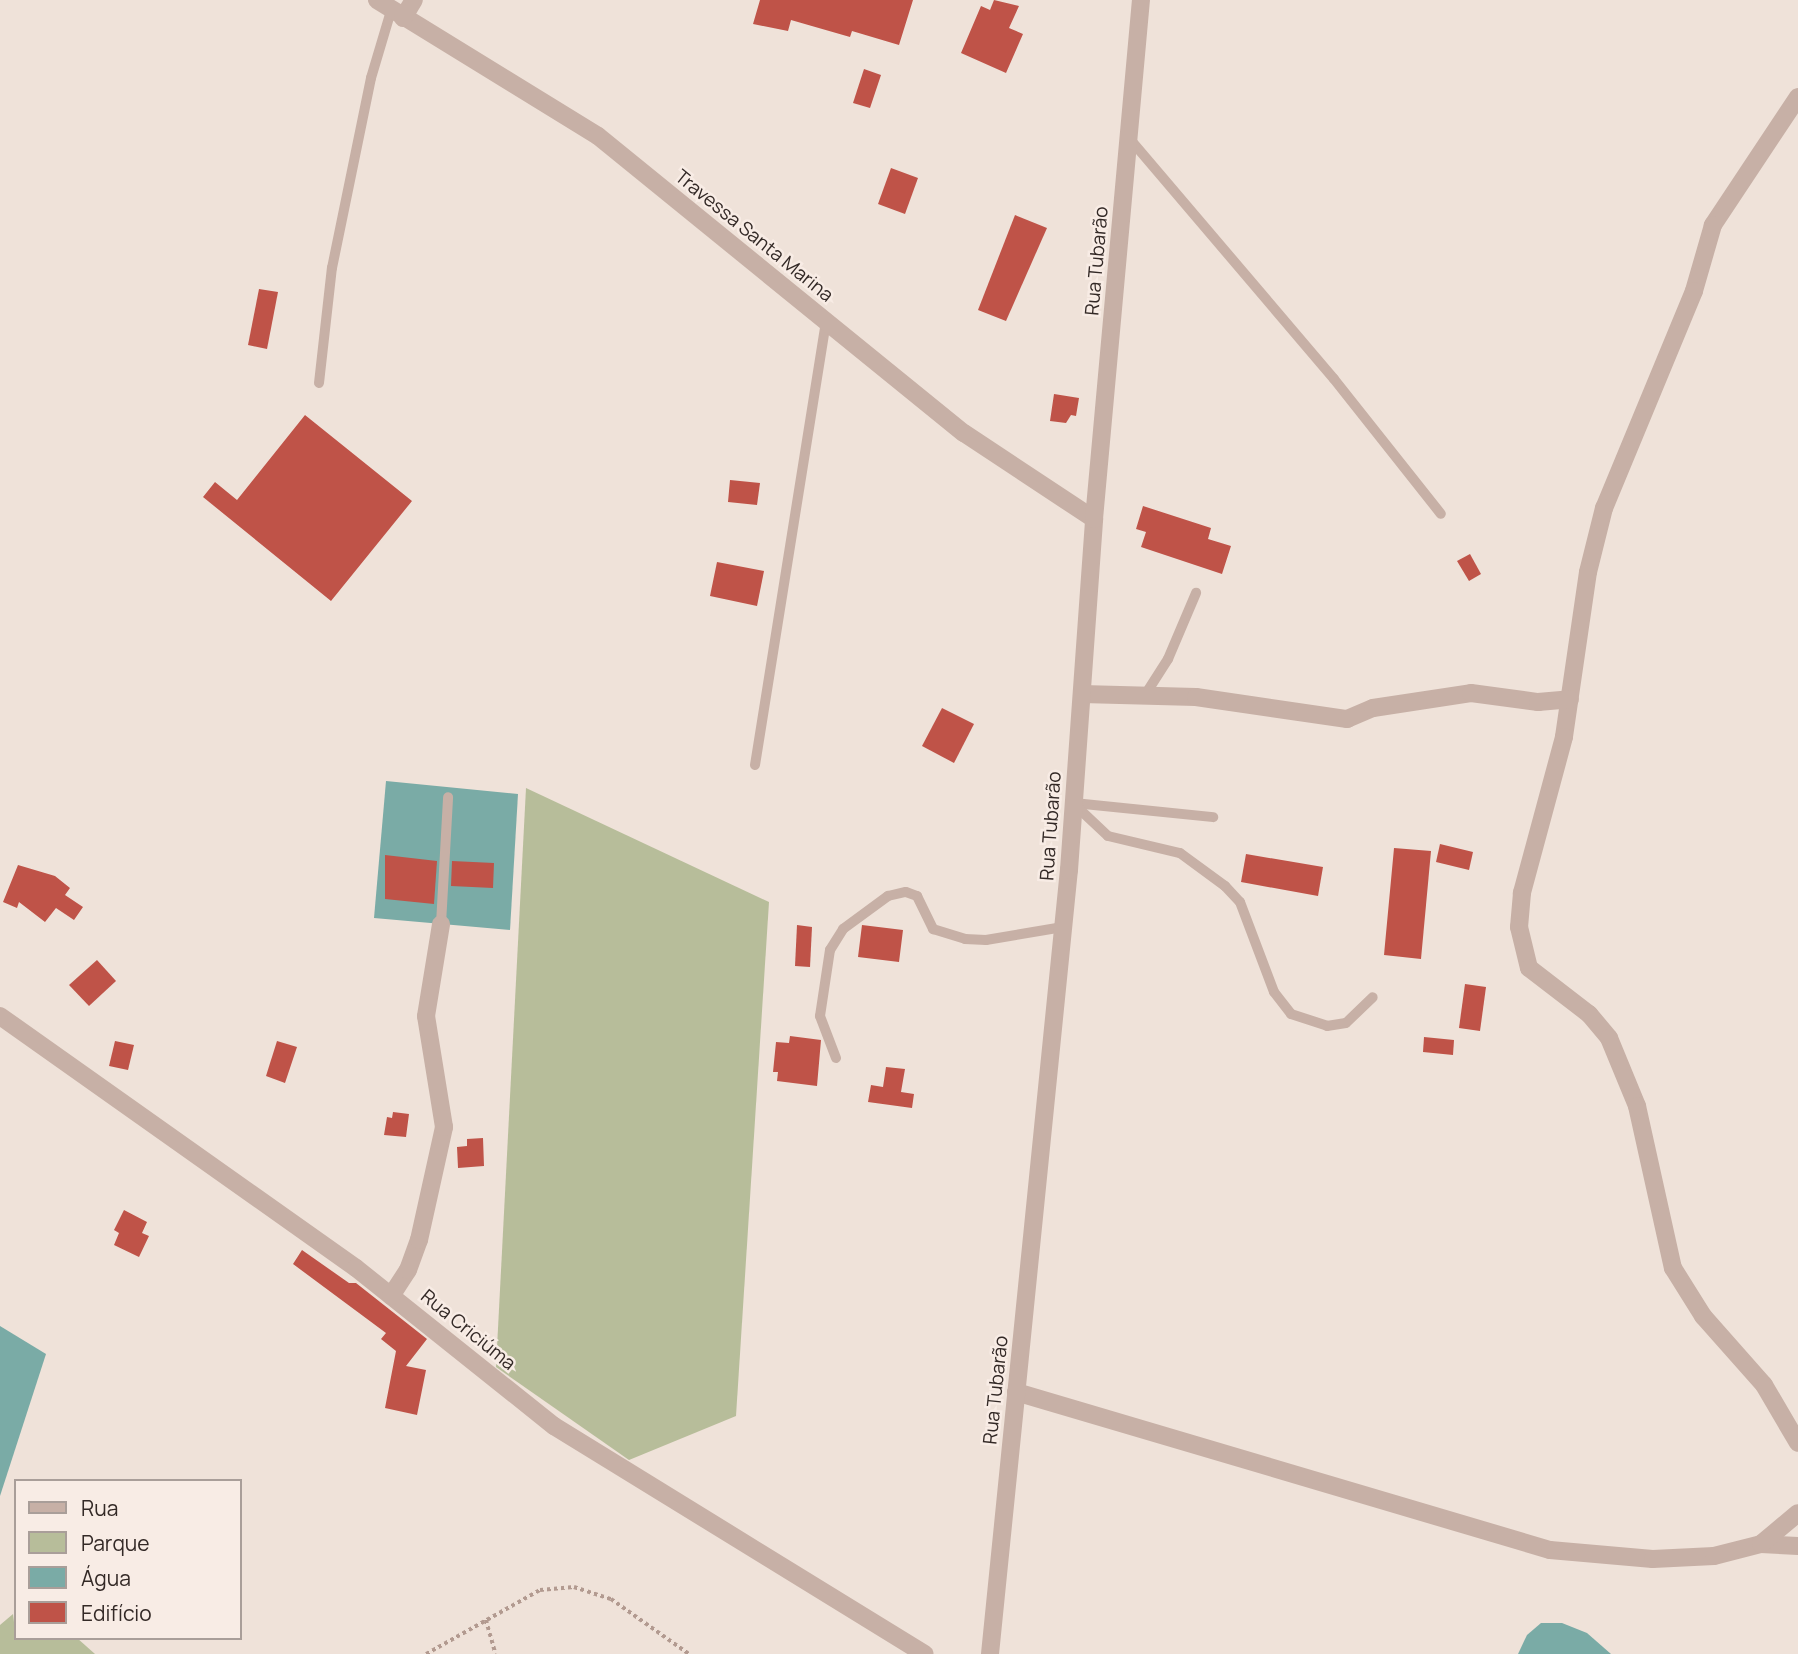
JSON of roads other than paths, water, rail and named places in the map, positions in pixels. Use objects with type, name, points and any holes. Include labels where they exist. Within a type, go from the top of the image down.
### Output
[{"type":"street","points":[[390,10],[414,0]]},
{"type":"street","name":"Rua Tubarão","points":[[990,1654],[1063,927],[1094,519],[1141,0]]},
{"type":"street","name":"Travessa Santa Marina","points":[[390,10],[598,136],[964,433],[1094,519]]},
{"type":"street","points":[[1798,97],[1713,225],[1694,291],[1604,508],[1588,572],[1570,699],[1552,794],[1522,893],[1519,927],[1529,968],[1589,1014],[1609,1038],[1637,1106],[1673,1268],[1703,1316],[1764,1385],[1798,1443]]},
{"type":"street","points":[[1082,694],[1196,697],[1347,719],[1373,708],[1465,693],[1538,702],[1570,699]]},
{"type":"street","points":[[391,1296],[408,1270],[419,1240],[444,1127],[442,1095],[426,1016],[441,924]]},
{"type":"street","name":"Rua Criciúma","points":[[0,1016],[391,1296],[554,1426],[924,1654]]},
{"type":"street","points":[[1016,1392],[1550,1550],[1695,1558],[1761,1544],[1798,1546]]},
{"type":"street","points":[[1761,1544],[1798,1513]]},
{"type":"lane","points":[[319,383],[332,268],[371,78],[390,10]]},
{"type":"lane","points":[[1129,138],[1334,379],[1441,514]]},
{"type":"lane","points":[[755,765],[826,321]]},
{"type":"lane","points":[[1145,695],[1164,667],[1196,593]]},
{"type":"lane","points":[[441,924],[448,797]]},
{"type":"lane","points":[[1074,803],[1213,817]]},
{"type":"lane","points":[[1074,803],[1086,819],[1108,836],[1180,853],[1225,886],[1240,902],[1266,975],[1291,1014],[1327,1026],[1346,1023],[1373,996]]},
{"type":"lane","points":[[836,1058],[820,1016],[830,950],[843,929],[888,896],[906,892],[917,896],[933,929],[965,939],[986,940],[1063,927]]},
{"type":"water","points":[[386,781],[518,794],[510,930],[374,918]]},
{"type":"water","points":[[0,1326],[46,1354],[0,1496]]},
{"type":"water","points":[[1541,1623],[1562,1623],[1587,1633],[1611,1654],[1518,1654],[1527,1635]]}]
